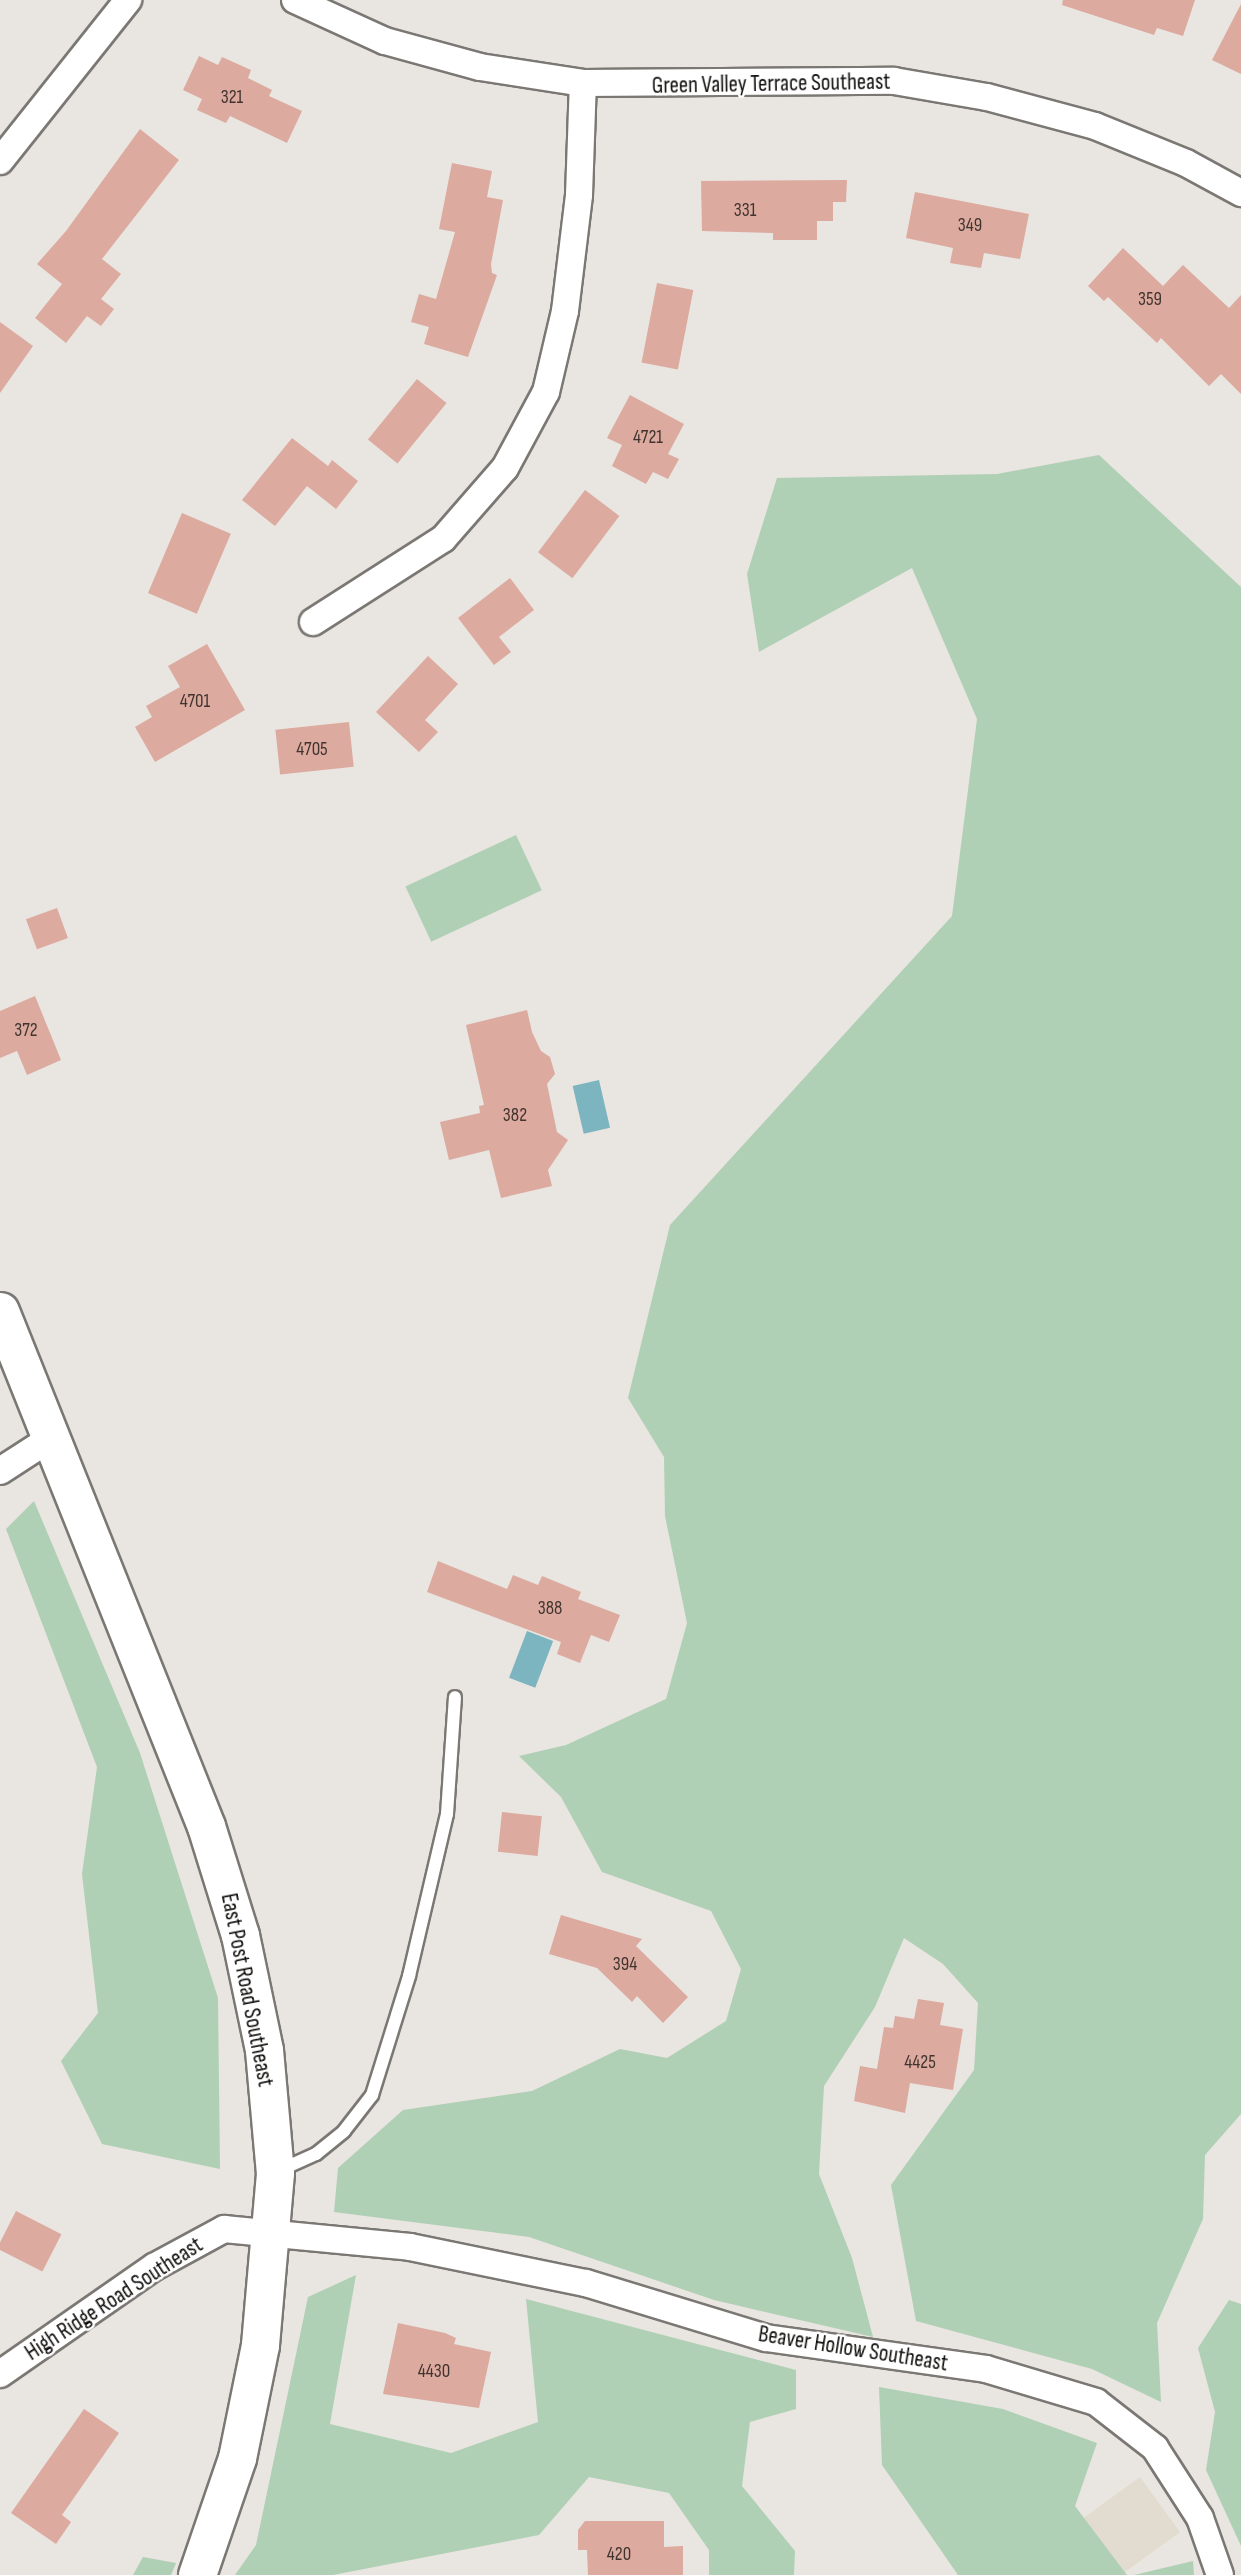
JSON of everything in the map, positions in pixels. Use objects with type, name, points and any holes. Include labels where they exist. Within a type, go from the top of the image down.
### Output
[{"type":"main road","name":"East Post Road Southeast","points":[[0,1311],[225,1880],[264,2050],[275,2173],[260,2345],[237,2458],[197,2575]]},
{"type":"street","points":[[0,161],[128,0]]},
{"type":"street","name":"Green Valley Terrace Southeast","points":[[295,0],[385,41],[480,67],[583,83],[894,81],[987,97],[1095,125],[1186,163],[1241,193]]},
{"type":"street","points":[[313,622],[443,539],[505,468],[546,392],[565,311],[579,194],[583,83]]},
{"type":"street","points":[[0,1471],[51,1438]]},
{"type":"street","name":"High Ridge Road Southeast","points":[[0,2374],[154,2267],[224,2229],[271,2236]]},
{"type":"street","name":"Beaver Hollow Southeast","points":[[271,2236],[410,2247],[586,2284],[766,2338],[986,2369],[1096,2402],[1155,2448],[1200,2518],[1220,2575]]},
{"type":"lane","points":[[275,2173],[316,2154],[344,2131],[372,2095],[410,1976],[447,1814],[455,1697]]},
{"type":"shaded area","points":[[1140,2477],[1180,2532],[1121,2575],[1114,2575],[1076,2523]]},
{"type":"green space","points":[[1099,455],[1241,587],[1241,2114],[1205,2155],[1203,2219],[1157,2323],[1161,2402],[1092,2369],[916,2321],[891,2185],[974,2070],[978,2003],[943,1964],[904,1938],[875,2007],[824,2086],[819,2174],[852,2258],[873,2337],[714,2300],[529,2237],[334,2212],[338,2168],[403,2110],[532,2091],[620,2049],[667,2058],[726,2021],[741,1969],[711,1911],[602,1872],[561,1797],[519,1756],[566,1745],[666,1699],[687,1623],[665,1516],[664,1457],[628,1398],[670,1225],[952,916],[977,719],[912,568],[759,652],[747,574],[777,478],[997,474]]},
{"type":"green space","points":[[516,835],[542,890],[431,942],[405,887]]},
{"type":"green space","points":[[34,1501],[140,1753],[218,1998],[220,2169],[102,2144],[61,2061],[98,2013],[82,1874],[97,1767],[6,1529]]},
{"type":"green space","points":[[356,2275],[330,2424],[451,2453],[538,2422],[526,2299],[796,2370],[796,2409],[750,2422],[742,2486],[795,2551],[794,2575],[709,2575],[709,2550],[669,2493],[589,2477],[539,2535],[333,2575],[235,2575],[256,2545],[308,2297]]},
{"type":"green space","points":[[1229,2300],[1241,2304],[1241,2546],[1206,2470],[1215,2412],[1198,2348]]},
{"type":"green space","points":[[879,2387],[1003,2409],[1097,2443],[1075,2506],[1127,2575],[958,2575],[882,2465]]},
{"type":"green space","points":[[143,2557],[176,2563],[171,2575],[133,2575]]},
{"type":"green space","points":[[1193,2561],[1194,2575],[1134,2575]]},
{"type":"water","points":[[599,1080],[610,1128],[584,1134],[573,1086]]},
{"type":"water","points":[[527,1631],[553,1641],[535,1688],[509,1678]]},
{"type":"building","points":[[1063,0],[1195,0],[1183,36],[1157,28],[1154,35],[1062,5]]},
{"type":"building","points":[[1241,4],[1241,74],[1212,60]]},
{"type":"building","points":[[199,56],[218,65],[222,57],[251,70],[248,78],[272,90],[269,96],[302,111],[287,143],[230,116],[226,123],[197,110],[202,99],[183,90]]},
{"type":"building","points":[[140,129],[179,160],[102,259],[121,274],[101,299],[114,309],[101,326],[87,316],[66,343],[35,318],[62,284],[37,264],[66,231]]},
{"type":"building","points":[[452,163],[492,171],[487,197],[503,200],[491,264],[492,273],[497,275],[468,357],[424,344],[429,327],[411,322],[419,294],[436,299],[455,232],[439,229]]},
{"type":"building","points":[[847,180],[846,202],[833,202],[833,221],[817,221],[817,240],[773,240],[773,233],[702,231],[701,181]]},
{"type":"building","points":[[915,192],[1029,214],[1020,259],[984,253],[981,268],[950,263],[953,248],[906,238]]},
{"type":"building","points":[[1123,248],[1163,286],[1183,265],[1229,308],[1241,295],[1241,394],[1221,374],[1209,386],[1161,338],[1157,343],[1108,297],[1104,301],[1088,286]]},
{"type":"building","points":[[657,283],[693,290],[678,370],[642,363]]},
{"type":"building","points":[[0,322],[33,346],[0,393]]},
{"type":"building","points":[[417,379],[447,403],[397,464],[368,440]]},
{"type":"building","points":[[630,395],[684,424],[668,454],[679,459],[668,479],[653,472],[646,484],[612,466],[622,445],[607,438]]},
{"type":"building","points":[[292,438],[328,466],[332,460],[358,481],[336,509],[307,486],[275,526],[242,500]]},
{"type":"building","points":[[585,490],[619,516],[572,578],[538,552]]},
{"type":"building","points":[[182,513],[231,534],[197,614],[148,593]]},
{"type":"building","points":[[510,578],[534,610],[499,637],[511,652],[494,665],[458,618]]},
{"type":"building","points":[[207,644],[245,710],[155,762],[135,727],[152,717],[146,706],[180,687],[168,666]]},
{"type":"building","points":[[428,656],[458,684],[425,720],[438,732],[419,752],[376,712]]},
{"type":"building","points":[[349,722],[354,767],[280,774],[275,730]]},
{"type":"building","points":[[57,908],[68,938],[37,949],[26,919]]},
{"type":"building","points":[[35,996],[61,1060],[27,1075],[17,1051],[0,1058],[0,1011]]},
{"type":"building","points":[[527,1010],[532,1032],[541,1051],[550,1057],[555,1074],[547,1084],[557,1132],[568,1140],[548,1170],[552,1186],[501,1198],[489,1150],[449,1160],[440,1122],[480,1113],[479,1106],[484,1105],[466,1025]]},
{"type":"building","points":[[438,1561],[507,1589],[513,1575],[538,1585],[542,1576],[581,1592],[578,1599],[620,1615],[609,1642],[591,1635],[580,1663],[557,1654],[561,1642],[427,1592]]},
{"type":"building","points":[[502,1812],[542,1816],[538,1856],[498,1852]]},
{"type":"building","points":[[561,1915],[642,1939],[636,1946],[688,1997],[663,2023],[637,1996],[632,2002],[597,1968],[549,1954]]},
{"type":"building","points":[[918,1999],[944,2003],[940,2025],[963,2029],[953,2090],[910,2083],[905,2113],[854,2101],[860,2066],[877,2069],[884,2027],[893,2028],[895,2016],[914,2019]]},
{"type":"building","points":[[16,2211],[61,2234],[42,2272],[0,2250],[0,2242]]},
{"type":"building","points":[[398,2323],[445,2333],[456,2338],[454,2344],[491,2352],[479,2408],[383,2394]]},
{"type":"building","points":[[84,2409],[119,2433],[62,2515],[71,2522],[56,2544],[11,2513]]},
{"type":"building","points":[[585,2521],[664,2521],[664,2547],[683,2546],[683,2575],[588,2575],[587,2550],[578,2550],[578,2530]]}]
